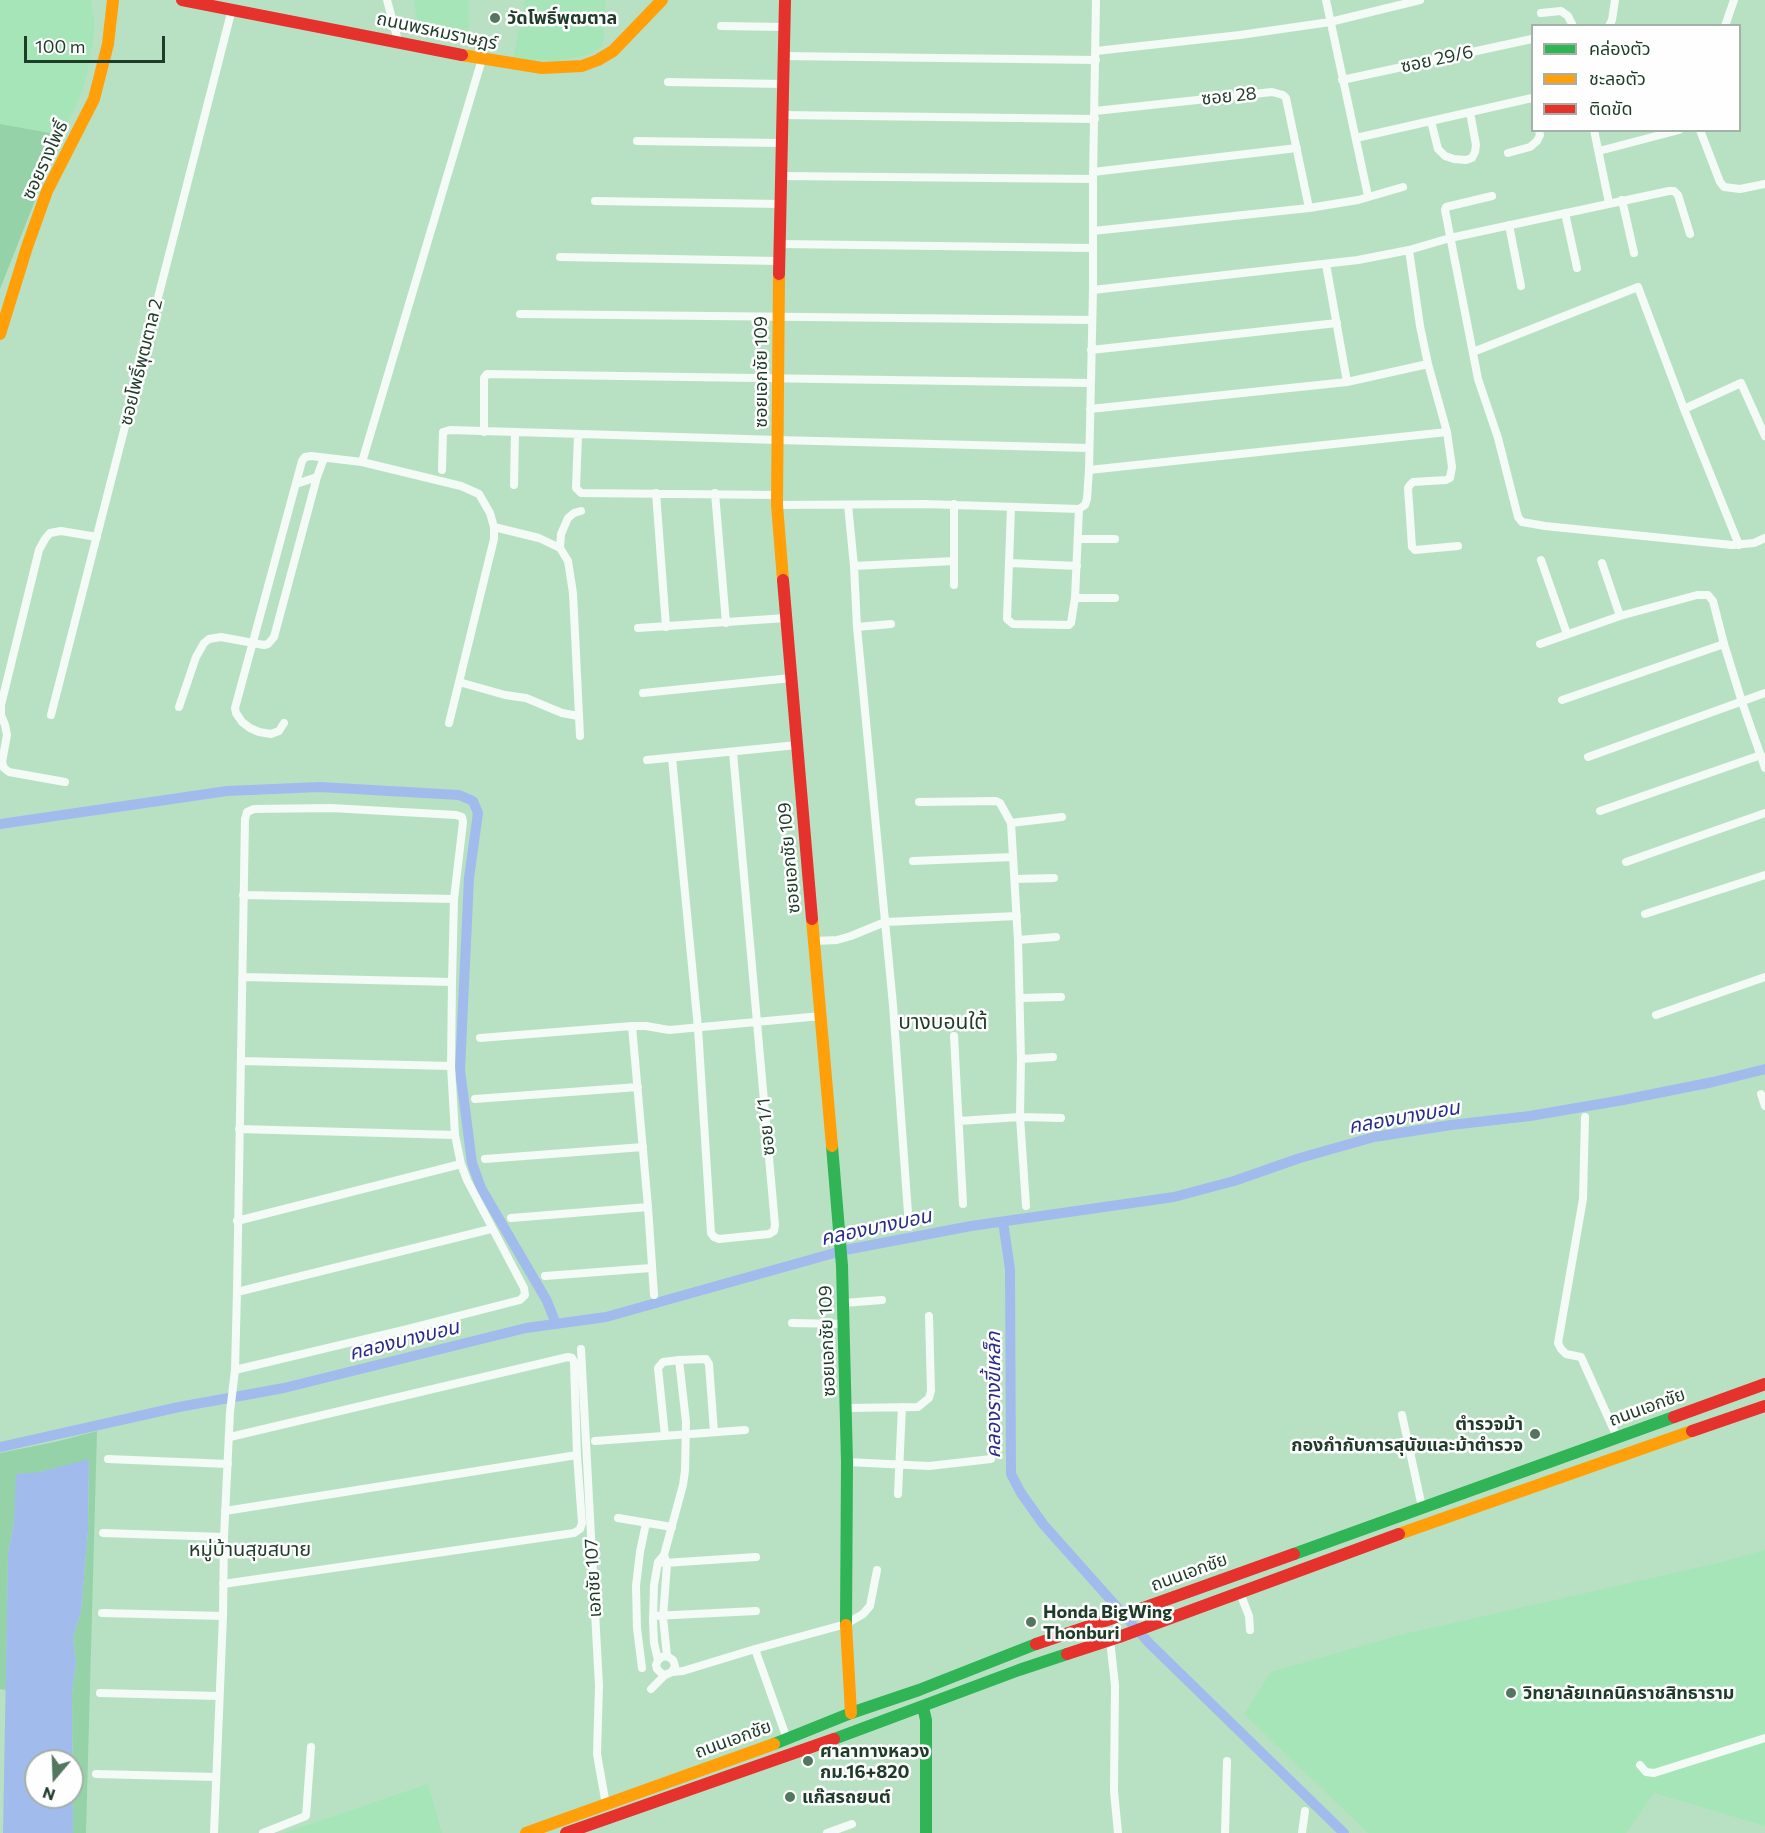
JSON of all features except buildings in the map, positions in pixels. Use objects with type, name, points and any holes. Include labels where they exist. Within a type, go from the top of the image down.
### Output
[{"type":"main road","name":"ซอยรางโพธิ์","points":[[0,334],[47,190],[94,99],[108,44],[113,0]]},
{"type":"main road","name":"ถนนพรหมราษฎร์","points":[[182,0],[482,59],[542,68],[582,66],[598,60],[613,51],[662,0]]},
{"type":"main road","name":"ซอยเอกชัย 109","points":[[784,0],[777,500],[842,1266],[847,1408],[846,1624],[851,1713]]},
{"type":"main road","name":"ถนนเอกชัย","points":[[526,1833],[787,1739],[1014,1652],[1146,1607],[1765,1384]]},
{"type":"main road","name":"ถนนเอกชัย","points":[[566,1833],[589,1829],[1019,1670],[1157,1623],[1448,1516],[1765,1406]]},
{"type":"main road","points":[[919,1690],[927,1720],[926,1833]]},
{"type":"main road","points":[[709,1767],[715,1781]]},
{"type":"street","points":[[387,0],[398,41]]},
{"type":"street","points":[[578,435],[576,488],[581,493],[715,494],[848,505],[954,504],[1079,509],[1085,505],[1088,499],[1092,350],[1096,0]]},
{"type":"street","points":[[1326,0],[1368,196]]},
{"type":"street","points":[[783,56],[1096,56],[1330,22],[1387,4],[1420,0]]},
{"type":"street","points":[[1611,24],[1616,0]]},
{"type":"street","points":[[1726,24],[1734,0]]},
{"type":"street","name":"ซอยโพธิ์พุฒตาล 2","points":[[51,715],[232,9]]},
{"type":"street","points":[[1542,13],[1561,11],[1568,16],[1572,24]]},
{"type":"street","points":[[722,26],[784,27]]},
{"type":"street","name":"ซอย 29/6","points":[[1342,80],[1531,39]]},
{"type":"street","points":[[362,462],[482,59]]},
{"type":"street","points":[[668,82],[783,84]]},
{"type":"street","name":"ซอย 28","points":[[783,115],[1095,115],[1260,93],[1278,93],[1286,98],[1309,208]]},
{"type":"street","points":[[1356,138],[1531,99]]},
{"type":"street","points":[[1431,121],[1438,149],[1445,156],[1466,160],[1472,158],[1476,145],[1470,112]]},
{"type":"street","points":[[1508,153],[1530,147],[1537,141],[1539,132]]},
{"type":"street","points":[[1594,132],[1609,203]]},
{"type":"street","points":[[1599,151],[1671,132]]},
{"type":"street","points":[[1701,132],[1724,187],[1740,189],[1765,184]]},
{"type":"street","points":[[637,141],[781,143]]},
{"type":"street","points":[[781,176],[1093,176],[1297,148]]},
{"type":"street","points":[[1093,231],[1309,208],[1358,200],[1403,187]]},
{"type":"street","points":[[1093,290],[1358,260],[1622,200],[1674,191],[1678,195],[1690,234]]},
{"type":"street","points":[[1492,196],[1446,207],[1445,210],[1478,379],[1498,438],[1518,517],[1522,522],[1545,526],[1739,545],[1754,543],[1765,538]]},
{"type":"street","points":[[1622,200],[1634,253]]},
{"type":"street","points":[[595,201],[780,204]]},
{"type":"street","points":[[1565,213],[1577,268]]},
{"type":"street","points":[[1509,225],[1521,286]]},
{"type":"street","points":[[780,244],[1093,248]]},
{"type":"street","points":[[1409,250],[1420,326],[1452,457],[1450,478],[1413,482],[1408,488],[1411,542],[1415,550],[1458,546]]},
{"type":"street","points":[[560,257],[779,261]]},
{"type":"street","points":[[1326,264],[1347,382]]},
{"type":"street","points":[[1473,352],[1638,287],[1739,545]]},
{"type":"street","points":[[520,314],[1092,320]]},
{"type":"street","points":[[1092,350],[1337,323]]},
{"type":"street","points":[[1090,409],[1347,382],[1428,364]]},
{"type":"street","points":[[484,432],[484,378],[487,374],[1090,383]]},
{"type":"street","points":[[1684,409],[1741,383],[1765,436]]},
{"type":"street","points":[[442,470],[443,432],[450,430],[1089,448]]},
{"type":"street","points":[[1089,470],[1447,432]]},
{"type":"street","points":[[514,485],[515,433]]},
{"type":"street","points":[[284,723],[279,731],[271,734],[259,732],[250,728],[236,714],[235,708],[302,461],[305,457],[362,462],[445,481],[479,494],[490,513],[494,527],[494,539],[449,723]]},
{"type":"street","points":[[179,707],[196,657],[209,639],[221,637],[264,645],[274,637],[324,458]]},
{"type":"street","points":[[296,484],[317,477]]},
{"type":"street","points":[[656,492],[666,627]]},
{"type":"street","points":[[715,494],[726,622]]},
{"type":"street","points":[[954,504],[954,585]]},
{"type":"street","points":[[848,505],[909,1227]]},
{"type":"street","points":[[1011,507],[1007,619],[1013,624],[1069,625],[1073,620],[1079,509]]},
{"type":"street","points":[[560,548],[561,534],[568,518],[581,511]]},
{"type":"street","points":[[494,527],[539,538],[560,548],[568,561],[571,574],[580,736]]},
{"type":"street","points":[[65,782],[9,772],[4,768],[2,762],[7,735],[1,705],[39,550],[45,539],[50,533],[61,531],[98,537]]},
{"type":"street","points":[[1078,539],[1114,539]]},
{"type":"street","points":[[1541,560],[1568,634]]},
{"type":"street","points":[[854,567],[954,561]]},
{"type":"street","points":[[1010,563],[1077,566]]},
{"type":"street","points":[[1602,563],[1620,616]]},
{"type":"street","points":[[1540,644],[1620,616],[1697,595],[1708,595],[1713,601],[1742,702],[1765,768]]},
{"type":"street","points":[[1075,598],[1115,598]]},
{"type":"street","points":[[638,628],[786,618]]},
{"type":"street","points":[[857,627],[891,624]]},
{"type":"street","points":[[1562,700],[1724,644]]},
{"type":"street","points":[[643,693],[791,678]]},
{"type":"street","points":[[459,682],[526,698],[562,713],[578,716]]},
{"type":"street","points":[[1588,757],[1765,693]]},
{"type":"street","points":[[647,760],[797,745]]},
{"type":"street","name":"ซอย 1/1","points":[[698,1028],[711,1233],[719,1239],[769,1234],[774,1231],[775,1225],[733,752]]},
{"type":"street","points":[[1600,811],[1761,755]]},
{"type":"street","points":[[672,758],[698,1028]]},
{"type":"street","points":[[919,802],[996,801],[1000,803],[1011,823],[1020,998],[1020,1117],[1026,1206]]},
{"type":"street","points":[[214,1833],[225,1510],[230,1412],[235,1370],[244,977],[245,819],[247,812],[254,809],[331,808],[462,817],[454,899],[452,982],[451,1066],[455,1135],[467,1180],[524,1288],[525,1295],[520,1300],[235,1370]]},
{"type":"street","points":[[1626,862],[1765,813]]},
{"type":"street","points":[[1011,823],[1062,817]]},
{"type":"street","points":[[913,861],[1012,857]]},
{"type":"street","points":[[1646,914],[1765,875]]},
{"type":"street","points":[[1015,879],[1054,878]]},
{"type":"street","points":[[243,895],[454,899]]},
{"type":"street","points":[[815,941],[837,940],[885,922],[1017,916]]},
{"type":"street","points":[[1018,940],[1056,937]]},
{"type":"street","points":[[244,977],[452,982]]},
{"type":"street","points":[[1656,1015],[1765,977]]},
{"type":"street","points":[[1020,998],[1061,997]]},
{"type":"street","points":[[480,1038],[632,1026],[669,1030],[821,1016]]},
{"type":"street","points":[[632,1026],[654,1295]]},
{"type":"street","points":[[954,1036],[963,1204]]},
{"type":"street","points":[[1021,1059],[1053,1057]]},
{"type":"street","points":[[241,1061],[451,1066]]},
{"type":"street","points":[[475,1099],[638,1087]]},
{"type":"street","points":[[1761,1095],[1765,1106]]},
{"type":"street","points":[[959,1121],[1020,1117],[1060,1118]]},
{"type":"street","points":[[1585,1117],[1583,1199],[1558,1343],[1566,1354],[1581,1357],[1617,1437]]},
{"type":"street","points":[[239,1129],[455,1135]]},
{"type":"street","points":[[485,1159],[643,1147]]},
{"type":"street","points":[[237,1221],[461,1164]]},
{"type":"street","points":[[511,1218],[648,1207]]},
{"type":"street","points":[[237,1292],[491,1229]]},
{"type":"street","points":[[545,1276],[651,1268]]},
{"type":"street","points":[[844,1303],[882,1300]]},
{"type":"street","points":[[847,1408],[918,1407],[929,1398],[932,1391],[929,1316]]},
{"type":"street","points":[[792,1323],[844,1324]]},
{"type":"street","name":"เอกชัย 107","points":[[581,1349],[599,1686],[597,1754],[606,1805]]},
{"type":"street","points":[[223,1584],[574,1533],[580,1529],[582,1523],[574,1362],[568,1357],[230,1437]]},
{"type":"street","points":[[665,1436],[658,1368],[663,1362],[699,1358],[706,1359],[709,1364],[714,1432]]},
{"type":"street","points":[[651,1689],[675,1666],[673,1660],[663,1658],[654,1643],[653,1616],[654,1584],[663,1560],[683,1485],[687,1435],[679,1360]]},
{"type":"street","points":[[898,1494],[902,1407]]},
{"type":"street","points":[[1402,1416],[1422,1507]]},
{"type":"street","points":[[596,1441],[745,1430]]},
{"type":"street","points":[[225,1510],[577,1455]]},
{"type":"street","points":[[108,1459],[228,1464]]},
{"type":"street","points":[[847,1462],[900,1466],[949,1465],[991,1459]]},
{"type":"street","points":[[618,1518],[672,1527]]},
{"type":"street","points":[[642,1668],[637,1628],[636,1586],[646,1523]]},
{"type":"street","points":[[103,1533],[224,1538]]},
{"type":"street","points":[[663,1560],[756,1557]]},
{"type":"street","points":[[663,1560],[663,1658],[657,1670],[669,1673],[683,1671],[846,1624],[863,1614],[870,1606],[877,1570]]},
{"type":"street","points":[[1240,1593],[1249,1616],[1250,1630]]},
{"type":"street","points":[[653,1616],[756,1611]]},
{"type":"street","points":[[102,1612],[223,1616]]},
{"type":"street","points":[[1115,1638],[1114,1791],[1118,1833]]},
{"type":"street","points":[[755,1650],[787,1739]]},
{"type":"street","points":[[99,1693],[219,1696]]},
{"type":"street","points":[[1640,1765],[1646,1772],[1654,1773],[1765,1737]]},
{"type":"street","points":[[263,1833],[306,1816],[311,1747]]},
{"type":"street","points":[[1225,1833],[1227,1761]]},
{"type":"street","points":[[96,1774],[216,1777]]},
{"type":"street","points":[[1302,1833],[1305,1811]]},
{"type":"street","points":[[827,1833],[852,1824]]},
{"type":"shaded area","points":[[0,0],[91,0],[95,25],[89,68],[78,102],[61,135],[0,124]]},
{"type":"shaded area","points":[[414,0],[469,0],[469,35],[418,30]]},
{"type":"shaded area","points":[[525,0],[606,0],[603,46],[590,54],[558,61],[513,59]]},
{"type":"shaded area","points":[[0,124],[61,135],[0,289]]},
{"type":"shaded area","points":[[97,1431],[86,1833],[73,1833],[73,1809],[84,1809],[84,1749],[72,1749],[72,1692],[76,1662],[73,1638],[81,1611],[88,1531],[89,1460],[40,1472],[14,1521],[8,1554],[6,1690],[0,1689],[0,1453]]},
{"type":"shaded area","name":"วิทยาลัยเทคนิคราชสิทธาราม","points":[[1765,1550],[1765,1826],[1654,1793],[1626,1833],[1368,1833],[1244,1714],[1271,1672],[1400,1635],[1718,1563]]},
{"type":"shaded area","points":[[428,1784],[442,1833],[284,1833]]},
{"type":"water","points":[[89,1459],[88,1531],[81,1611],[73,1638],[76,1662],[72,1692],[72,1749],[24,1749],[24,1809],[73,1809],[73,1833],[3,1833],[8,1554],[14,1521],[16,1474],[40,1472]]},
{"type":"waterway","points":[[0,824],[227,791],[320,787],[459,795],[473,801],[478,813],[469,878],[460,1070],[472,1163],[481,1188],[547,1301],[556,1324]]},
{"type":"waterway","name":"คลองบางบอน","points":[[0,1447],[179,1407],[284,1388],[526,1328],[606,1317],[845,1250],[971,1226],[1174,1197],[1234,1181],[1300,1158],[1374,1137],[1530,1116],[1623,1100],[1765,1069]]},
{"type":"waterway","name":"คลองรางขี้เหล็ก","points":[[1003,1222],[1010,1269],[1011,1474],[1021,1493],[1043,1524],[1149,1643],[1344,1833]]},
{"type":"traffic: fast","points":[[832,1146],[842,1266],[847,1462],[846,1625]]},
{"type":"traffic: fast","points":[[1294,1554],[1674,1417]]},
{"type":"traffic: fast","points":[[774,1744],[1036,1644]]},
{"type":"traffic: fast","points":[[834,1739],[1067,1654]]},
{"type":"traffic: fast","points":[[923,1707],[926,1720],[926,1833]]},
{"type":"traffic: slow","points":[[0,334],[47,191],[94,99],[108,44],[113,0]]},
{"type":"traffic: slow","points":[[462,55],[542,68],[582,66],[613,51],[662,0]]},
{"type":"traffic: slow","points":[[779,274],[777,505],[783,580]]},
{"type":"traffic: slow","points":[[812,919],[832,1146]]},
{"type":"traffic: slow","points":[[1399,1534],[1692,1431]]},
{"type":"traffic: slow","points":[[846,1625],[851,1713]]},
{"type":"traffic: slow","points":[[526,1833],[774,1744]]},
{"type":"traffic: jam","points":[[182,0],[462,55]]},
{"type":"traffic: jam","points":[[779,274],[785,0]]},
{"type":"traffic: jam","points":[[783,580],[812,919]]},
{"type":"traffic: jam","points":[[1674,1417],[1765,1384]]},
{"type":"traffic: jam","points":[[1692,1431],[1765,1406]]},
{"type":"traffic: jam","points":[[1067,1654],[1399,1534]]},
{"type":"traffic: jam","points":[[1036,1644],[1294,1554]]},
{"type":"traffic: jam","points":[[566,1833],[834,1739]]},
{"type":"place","name":"วัดโพธิ์พุฒตาล","points":[[495,18]]},
{"type":"place","name":"ตำรวจม้า กองกำกับการสุนัขและม้าตำรวจ","points":[[1535,1434]]},
{"type":"place","name":"Honda BigWing Thonburi","points":[[1031,1622]]},
{"type":"place","name":"วิทยาลัยเทคนิคราชสิทธาราม","points":[[1511,1693]]},
{"type":"place","name":"ศาลาทางหลวง กม.16+820","points":[[808,1761]]},
{"type":"place","name":"แก๊สรถยนต์","points":[[790,1797]]},
{"type":"district","name":"บางบอนใต้","points":[[943,1022]]},
{"type":"district","name":"หมู่บ้านสุขสบาย","points":[[250,1549]]}]
